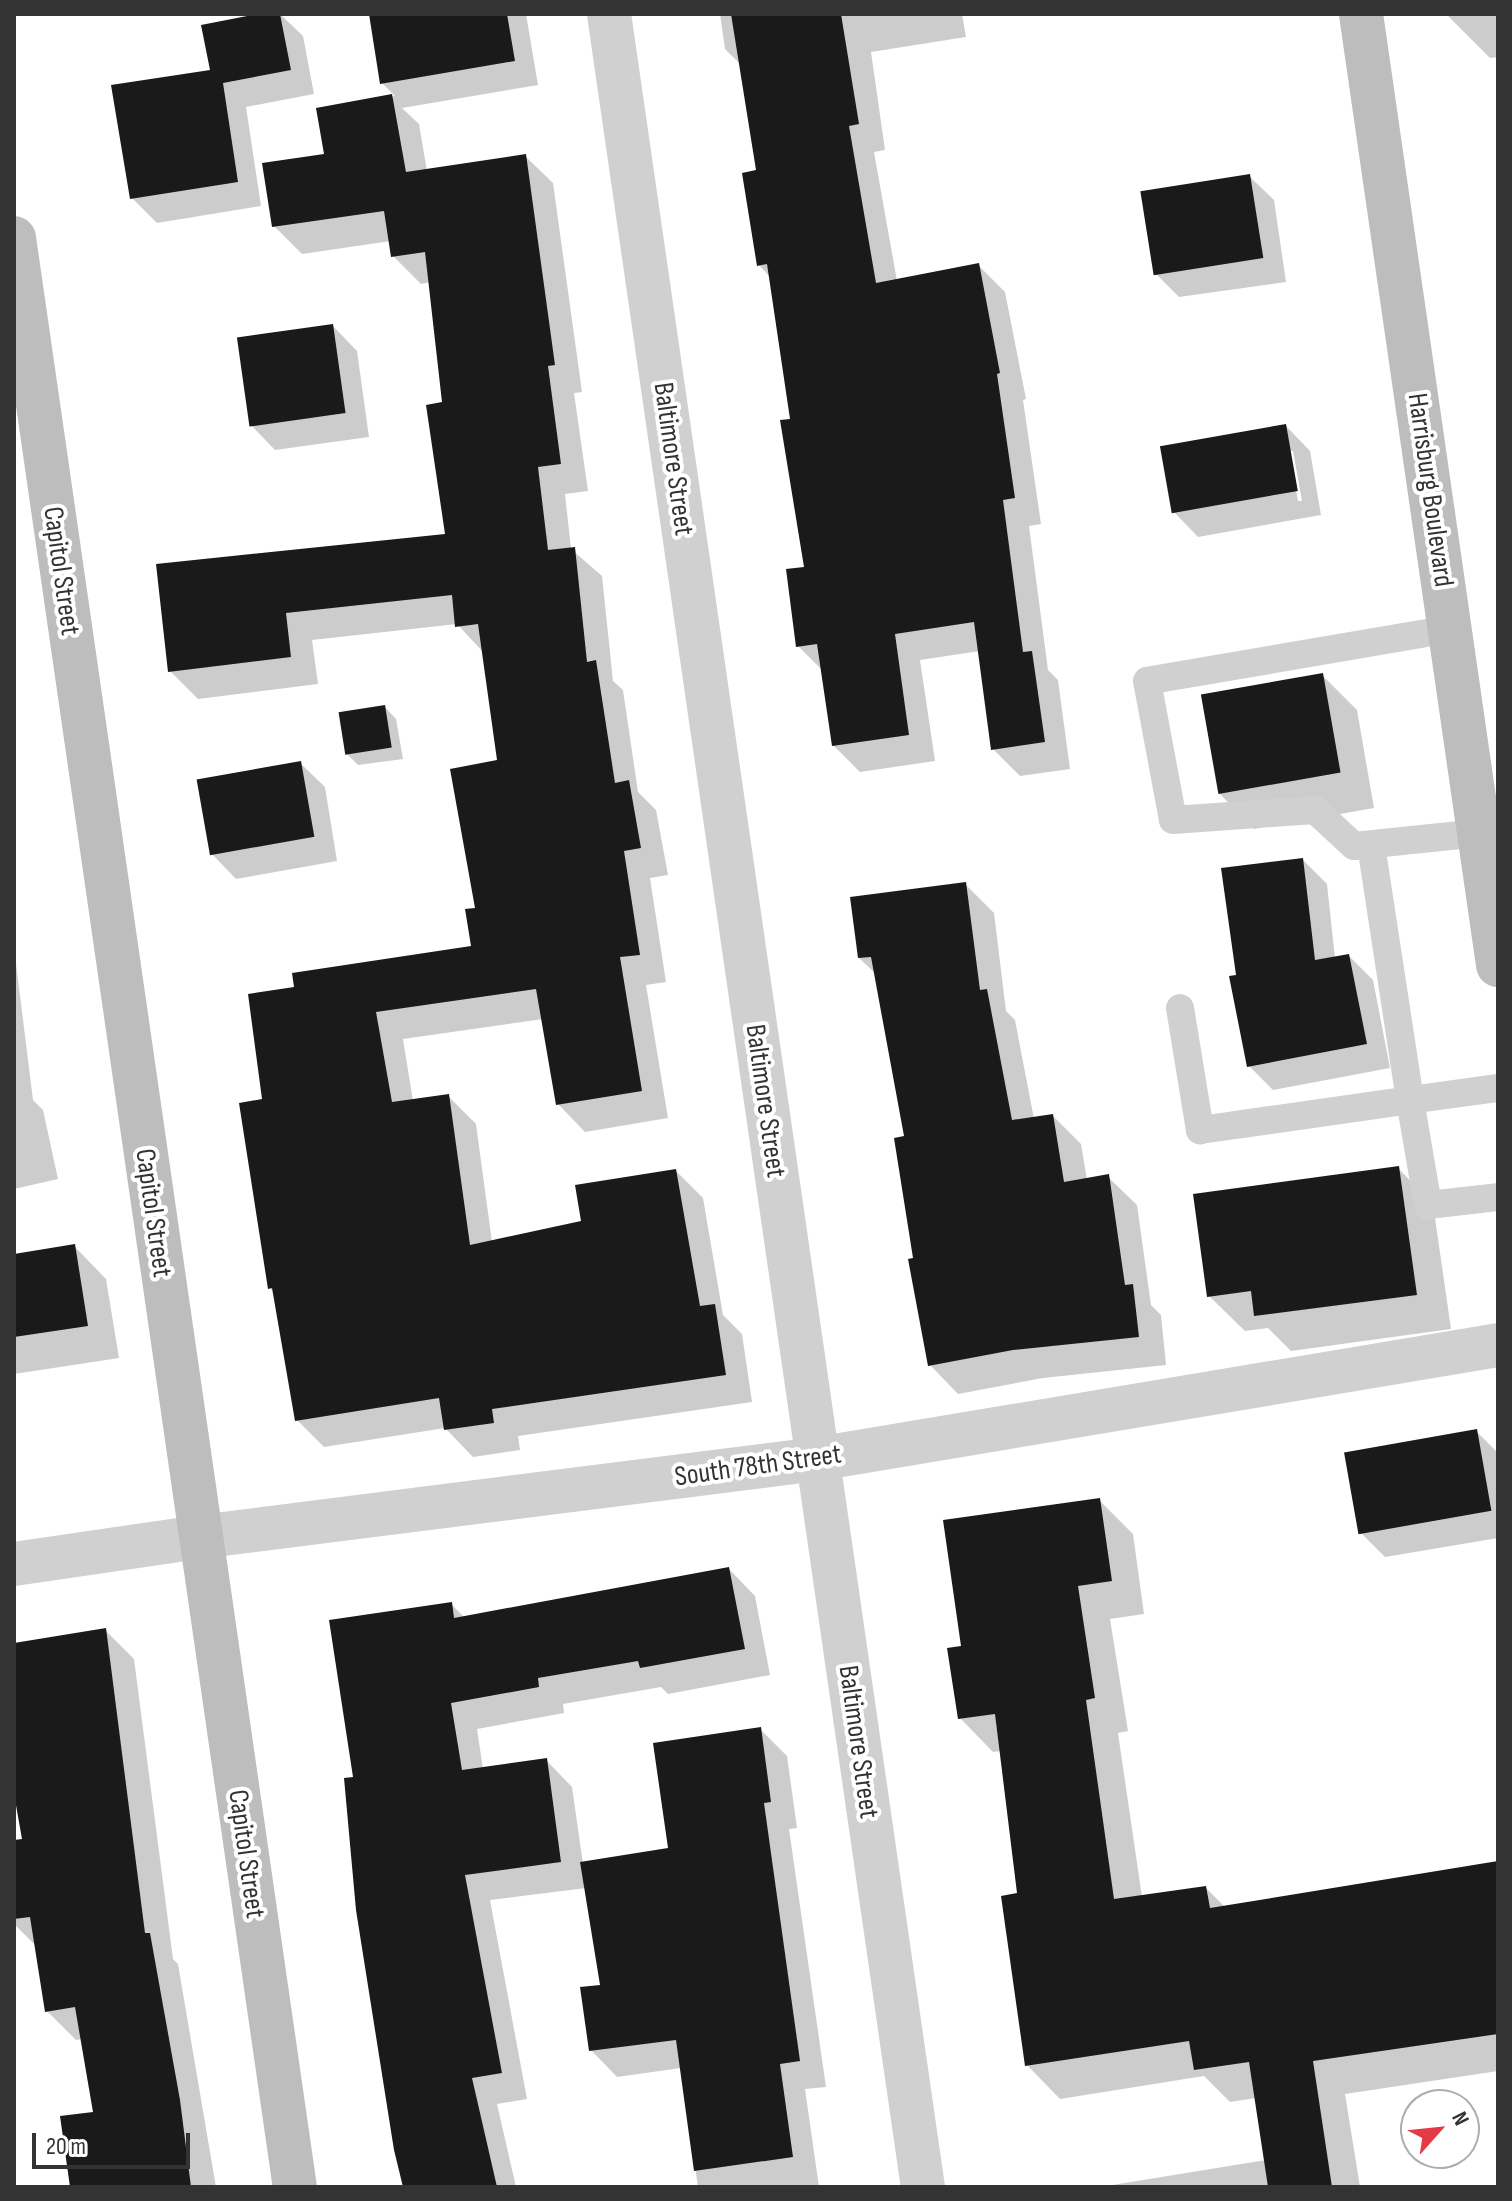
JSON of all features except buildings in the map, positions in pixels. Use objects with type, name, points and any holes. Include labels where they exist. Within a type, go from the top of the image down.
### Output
[{"type":"street","name":"Baltimore Street","points":[[609,14],[923,2187]]},
{"type":"street","name":"Harrisburg Boulevard","points":[[1361,14],[1498,965]]},
{"type":"street","name":"Capitol Street","points":[[14,238],[295,2187]]},
{"type":"street","name":"South 78th Street","points":[[14,1564],[199,1537],[817,1459],[1498,1345]]},
{"type":"lane","points":[[1450,629],[1147,681],[1173,820],[1315,810],[1354,846],[1479,833]]},
{"type":"lane","points":[[1371,845],[1428,1205],[1498,1197]]},
{"type":"lane","points":[[1180,1008],[1200,1130],[1498,1088]]}]
